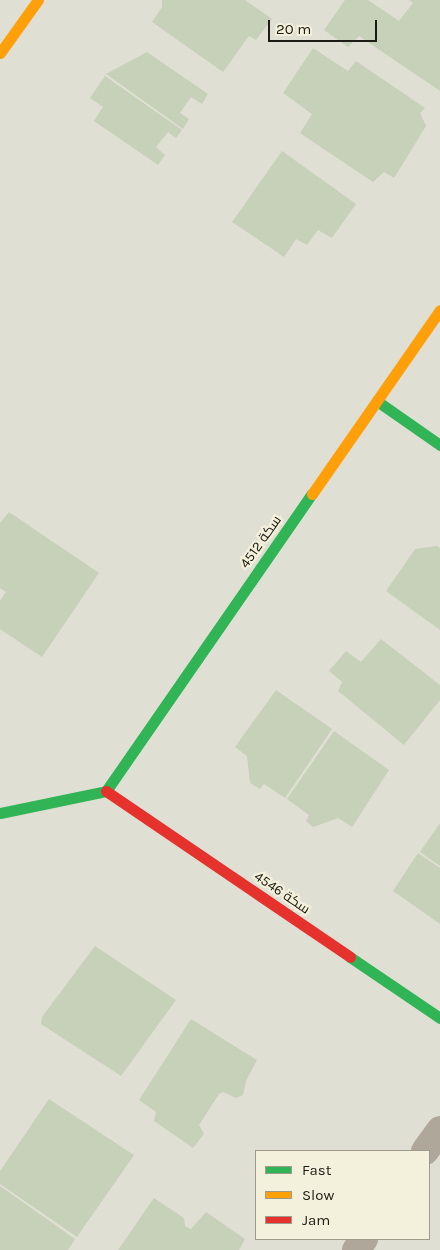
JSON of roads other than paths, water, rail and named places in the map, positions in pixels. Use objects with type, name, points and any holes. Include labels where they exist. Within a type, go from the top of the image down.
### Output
[{"type":"street","points":[[0,53],[38,0]]},
{"type":"street","name":"سكة 4512","points":[[106,791],[440,310]]},
{"type":"street","points":[[377,401],[440,445]]},
{"type":"street","points":[[0,813],[106,791]]},
{"type":"street","name":"سكة 4546","points":[[106,791],[440,1018]]},
{"type":"street","points":[[426,1150],[440,1130]]}]
